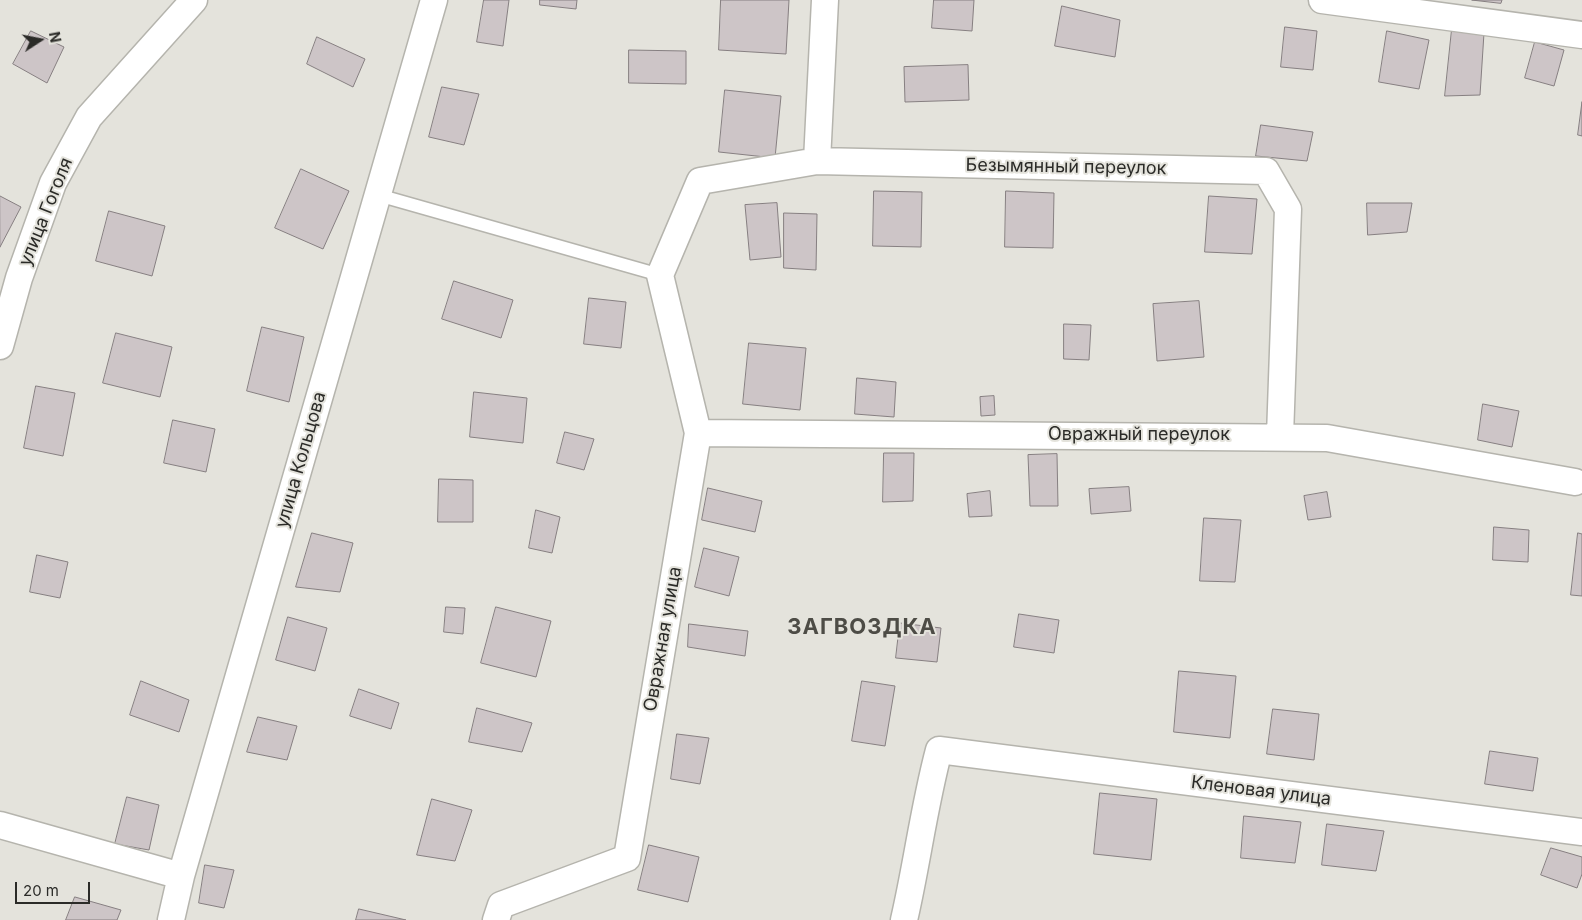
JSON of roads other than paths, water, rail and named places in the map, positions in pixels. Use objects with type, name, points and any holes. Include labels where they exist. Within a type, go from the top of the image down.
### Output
[{"type":"street","name":"улица Гоголя","points":[[0,346],[19,278],[53,183],[89,117],[194,0]]},
{"type":"street","name":"улица Кольцова","points":[[171,920],[181,876],[434,0]]},
{"type":"street","points":[[816,161],[825,0]]},
{"type":"street","points":[[1322,0],[1582,35]]},
{"type":"street","name":"Безымянный переулок","points":[[660,275],[700,181],[816,161],[1266,172],[1288,209],[1280,436]]},
{"type":"street","name":"Овражная улица","points":[[496,920],[500,905],[626,858],[698,433],[660,275]]},
{"type":"street","name":"Овражный переулок","points":[[698,433],[1280,436],[1327,438],[1575,482]]},
{"type":"street","name":"Кленовая улица","points":[[904,920],[917,865],[931,779],[939,750],[1582,832]]},
{"type":"street","points":[[0,825],[181,876]]},
{"type":"lane","points":[[378,195],[660,275]]},
{"type":"district","name":"ЗАГВОЗДКА","points":[[862,627]]}]
